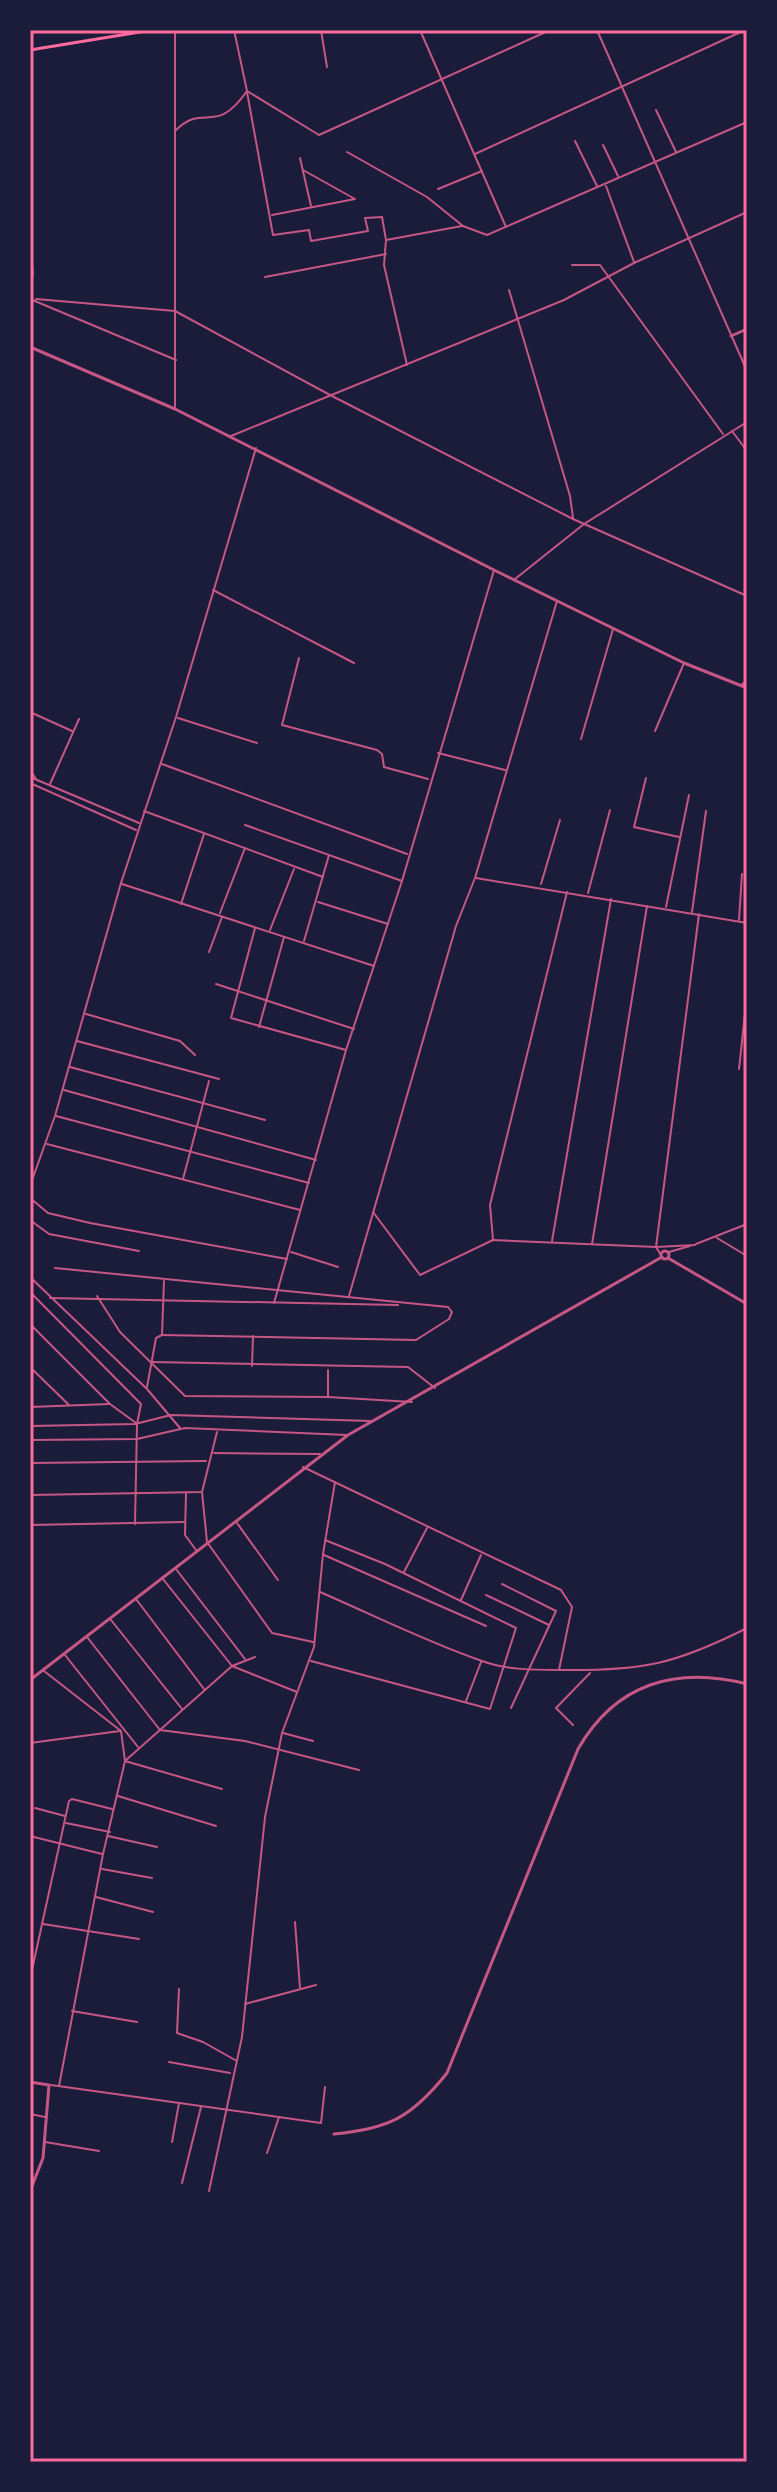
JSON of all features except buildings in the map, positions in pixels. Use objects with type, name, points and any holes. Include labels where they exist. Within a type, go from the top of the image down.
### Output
[{"type":"main road","points":[[30,50],[152,30]]},
{"type":"street","points":[[175,30],[175,409]]},
{"type":"street","points":[[234,30],[273,235],[309,230],[311,241],[368,231],[365,218],[382,217],[388,254],[384,265],[407,365]]},
{"type":"street","points":[[321,30],[327,67]]},
{"type":"street","points":[[420,30],[444,78],[507,229]]},
{"type":"street","points":[[247,91],[319,135],[550,30]]},
{"type":"street","points":[[597,30],[747,371]]},
{"type":"street","points":[[475,154],[745,30]]},
{"type":"street","points":[[174,132],[192,118],[221,118],[229,114],[247,91]]},
{"type":"street","points":[[656,110],[677,154]]},
{"type":"street","points":[[347,152],[427,197],[463,226],[487,235],[507,229],[747,122]]},
{"type":"street","points":[[575,141],[598,188]]},
{"type":"street","points":[[603,145],[619,179]]},
{"type":"street","points":[[300,158],[311,207]]},
{"type":"street","points":[[271,215],[355,199],[303,170]]},
{"type":"street","points":[[438,189],[483,170]]},
{"type":"street","points":[[606,184],[634,263]]},
{"type":"street","points":[[231,436],[564,300],[634,263],[747,212]]},
{"type":"street","points":[[386,240],[463,226]]},
{"type":"street","points":[[30,245],[30,284]]},
{"type":"street","points":[[265,277],[388,254]]},
{"type":"street","points":[[572,265],[600,265],[724,435]]},
{"type":"street","points":[[509,290],[570,496],[573,519]]},
{"type":"street","points":[[30,299],[175,311],[330,395],[573,519],[747,596]]},
{"type":"street","points":[[36,299],[177,360]]},
{"type":"street","points":[[731,336],[747,329]]},
{"type":"street","points":[[30,347],[175,409],[684,663],[747,688]]},
{"type":"street","points":[[514,580],[584,524],[747,422]]},
{"type":"street","points":[[732,431],[747,451]]},
{"type":"street","points":[[30,1186],[55,1116],[121,883],[176,717],[256,448]]},
{"type":"street","points":[[274,1303],[303,1211],[346,1050],[389,925],[494,570]]},
{"type":"street","points":[[213,590],[354,663]]},
{"type":"street","points":[[349,1296],[456,926],[475,878],[557,601]]},
{"type":"street","points":[[581,739],[614,628]]},
{"type":"street","points":[[299,658],[282,725],[379,750],[384,767],[430,780]]},
{"type":"street","points":[[655,731],[684,663]]},
{"type":"street","points":[[742,684],[747,682]]},
{"type":"street","points":[[30,712],[73,731]]},
{"type":"street","points":[[176,717],[257,743]]},
{"type":"street","points":[[49,785],[79,719]]},
{"type":"street","points":[[438,753],[507,770]]},
{"type":"street","points":[[161,764],[409,855]]},
{"type":"street","points":[[30,770],[37,780]]},
{"type":"street","points":[[30,777],[140,823]]},
{"type":"street","points":[[646,778],[634,827],[679,837]]},
{"type":"street","points":[[30,783],[138,831]]},
{"type":"street","points":[[666,908],[689,795]]},
{"type":"street","points":[[587,894],[610,810]]},
{"type":"street","points":[[144,811],[323,877]]},
{"type":"street","points":[[692,912],[706,811]]},
{"type":"street","points":[[541,886],[560,820]]},
{"type":"street","points":[[245,825],[402,881]]},
{"type":"street","points":[[180,905],[204,833]]},
{"type":"street","points":[[209,952],[245,848]]},
{"type":"street","points":[[303,942],[329,855]]},
{"type":"street","points":[[270,931],[294,867]]},
{"type":"street","points":[[739,921],[742,874]]},
{"type":"street","points":[[475,878],[541,886],[747,923]]},
{"type":"street","points":[[121,883],[180,905],[221,915],[376,966]]},
{"type":"street","points":[[493,1240],[490,1205],[567,892]]},
{"type":"street","points":[[552,1241],[611,899]]},
{"type":"street","points":[[316,901],[389,925]]},
{"type":"street","points":[[592,1244],[647,906]]},
{"type":"street","points":[[662,1256],[656,1247],[699,914]]},
{"type":"street","points":[[255,927],[231,1018],[346,1050]]},
{"type":"street","points":[[258,1028],[284,936]]},
{"type":"street","points":[[216,984],[354,1029]]},
{"type":"street","points":[[739,1069],[747,995]]},
{"type":"street","points":[[85,1013],[180,1041],[195,1055]]},
{"type":"street","points":[[77,1041],[210,1080],[219,1079]]},
{"type":"street","points":[[69,1066],[265,1120]]},
{"type":"street","points":[[183,1180],[210,1080]]},
{"type":"street","points":[[62,1090],[316,1160]]},
{"type":"street","points":[[55,1116],[309,1183]]},
{"type":"street","points":[[46,1143],[303,1211]]},
{"type":"street","points":[[30,1198],[48,1213],[287,1260]]},
{"type":"street","points":[[373,1212],[420,1275],[493,1240],[656,1247],[695,1245]]},
{"type":"street","points":[[30,1220],[49,1234],[139,1251]]},
{"type":"street","points":[[30,1680],[348,1435],[412,1402],[662,1256],[746,1226]]},
{"type":"street","points":[[716,1237],[747,1256]]},
{"type":"street","points":[[291,1252],[338,1267]]},
{"type":"street","points":[[668,1255],[747,1304]]},
{"type":"street","points":[[55,1268],[349,1296],[407,1305]]},
{"type":"street","points":[[30,1277],[147,1389],[180,1428]]},
{"type":"street","points":[[162,1335],[164,1280]]},
{"type":"street","points":[[30,1292],[141,1404],[137,1424],[135,1524]]},
{"type":"street","points":[[97,1296],[120,1332],[185,1396],[328,1397],[412,1402]]},
{"type":"street","points":[[50,1298],[97,1296],[162,1301],[407,1305],[448,1307],[452,1312],[449,1319],[416,1340],[162,1335],[156,1338],[147,1389]]},
{"type":"street","points":[[30,1324],[110,1404],[137,1424]]},
{"type":"street","points":[[252,1367],[253,1336]]},
{"type":"street","points":[[152,1362],[252,1367],[408,1367],[435,1388]]},
{"type":"street","points":[[30,1367],[70,1406]]},
{"type":"street","points":[[328,1368],[328,1397]]},
{"type":"street","points":[[30,1407],[110,1404]]},
{"type":"street","points":[[30,1426],[137,1424],[171,1415],[375,1421]]},
{"type":"street","points":[[30,1440],[137,1439],[180,1428],[348,1435]]},
{"type":"street","points":[[217,1429],[202,1492],[207,1542],[272,1633],[314,1643]]},
{"type":"street","points":[[213,1453],[321,1454]]},
{"type":"street","points":[[30,1463],[207,1461]]},
{"type":"street","points":[[303,1467],[561,1590],[568,1596],[572,1616],[559,1670]]},
{"type":"street","points":[[209,2191],[245,2004],[265,1817],[282,1733],[314,1643],[323,1554],[335,1482]]},
{"type":"street","points":[[186,1491],[185,1535],[196,1550]]},
{"type":"street","points":[[30,1495],[202,1492]]},
{"type":"street","points":[[235,1520],[278,1580]]},
{"type":"street","points":[[30,1525],[184,1522]]},
{"type":"street","points":[[404,1573],[427,1527]]},
{"type":"street","points":[[310,1660],[490,1709],[516,1628],[404,1573],[325,1540]]},
{"type":"street","points":[[461,1601],[481,1553]]},
{"type":"street","points":[[323,1554],[486,1626]]},
{"type":"street","points":[[175,1568],[246,1660]]},
{"type":"street","points":[[162,1578],[232,1666],[298,1692]]},
{"type":"street","points":[[502,1584],[556,1611],[511,1708]]},
{"type":"street","points":[[319,1591],[481,1661],[528,1669],[590,1673],[628,1670],[685,1657],[747,1628]]},
{"type":"street","points":[[486,1595],[549,1625]]},
{"type":"street","points":[[135,1598],[204,1689]]},
{"type":"street","points":[[110,1619],[182,1709]]},
{"type":"street","points":[[87,1637],[160,1730],[245,1741],[359,1770]]},
{"type":"street","points":[[65,1654],[139,1748]]},
{"type":"street","points":[[125,1761],[232,1666],[255,1657]]},
{"type":"street","points":[[466,1702],[481,1661]]},
{"type":"street","points":[[43,1670],[121,1731],[125,1761],[94,1897],[59,2086]]},
{"type":"street","points":[[573,1725],[556,1708],[590,1673]]},
{"type":"street","points":[[334,2134],[370,2131],[390,2124],[411,2112],[447,2073],[572,1762],[588,1731],[629,1694],[665,1679],[701,1675],[747,1684]]},
{"type":"street","points":[[30,1743],[121,1731]]},
{"type":"street","points":[[282,1733],[313,1741]]},
{"type":"street","points":[[125,1761],[222,1789]]},
{"type":"street","points":[[117,1796],[216,1826]]},
{"type":"street","points":[[30,1979],[71,1799],[113,1810]]},
{"type":"street","points":[[35,1808],[66,1817]]},
{"type":"street","points":[[65,1823],[157,1847]]},
{"type":"street","points":[[30,1836],[59,1846],[103,1854]]},
{"type":"street","points":[[101,1868],[152,1878]]},
{"type":"street","points":[[94,1897],[153,1912]]},
{"type":"street","points":[[295,1922],[300,1989]]},
{"type":"street","points":[[42,1923],[139,1939]]},
{"type":"street","points":[[245,2004],[316,1985]]},
{"type":"street","points":[[179,1989],[177,2033],[236,2060]]},
{"type":"street","points":[[72,2011],[137,2022]]},
{"type":"street","points":[[169,2062],[232,2073]]},
{"type":"street","points":[[30,2082],[321,2123],[325,2087]]},
{"type":"street","points":[[30,2191],[45,2142],[49,2085]]},
{"type":"street","points":[[172,2142],[179,2103]]},
{"type":"street","points":[[182,2183],[201,2106]]},
{"type":"street","points":[[30,2114],[45,2117]]},
{"type":"street","points":[[267,2153],[279,2117]]},
{"type":"street","points":[[45,2142],[99,2151]]}]
